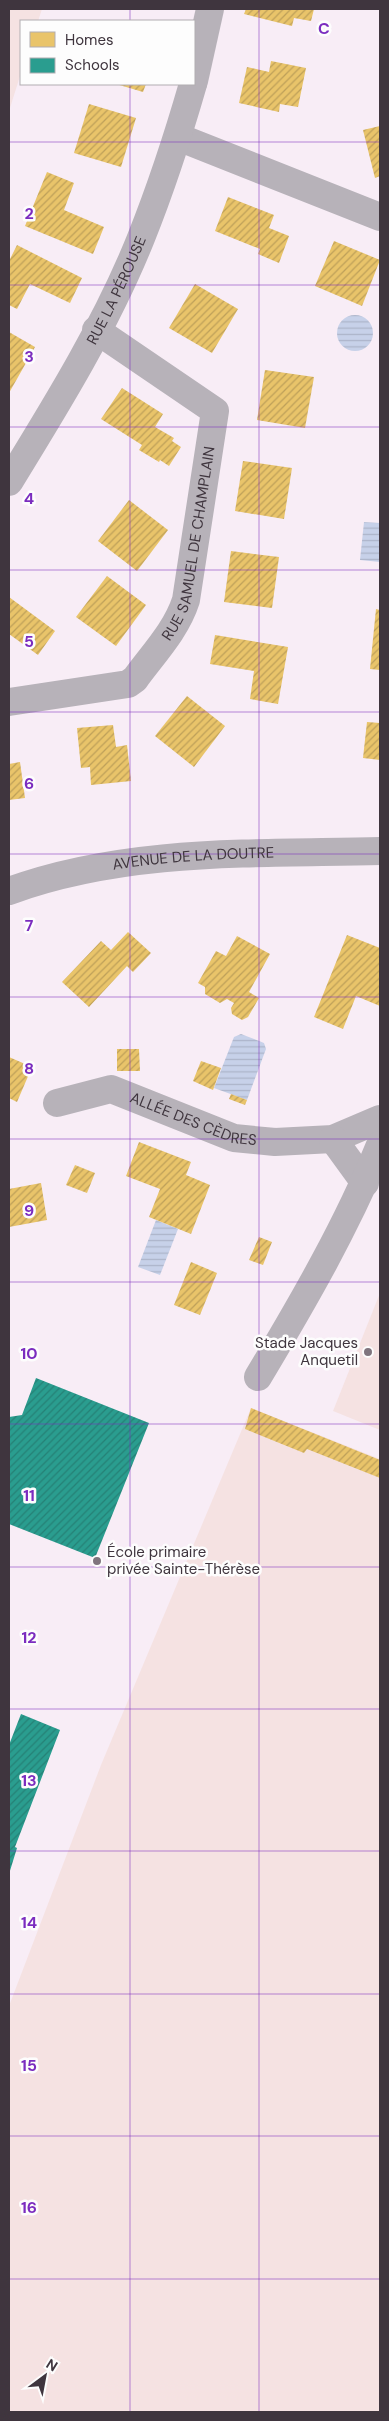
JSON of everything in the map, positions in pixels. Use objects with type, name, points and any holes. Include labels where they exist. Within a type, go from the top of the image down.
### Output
[{"type":"street","name":"RUE LA PÉROUSE","points":[[195,73],[210,9]]},
{"type":"street","name":"RUE LA PÉROUSE","points":[[9,482],[48,419],[96,330],[141,239],[178,137],[192,85]]},
{"type":"street","points":[[178,137],[380,217]]},
{"type":"street","name":"RUE SAMUEL DE CHAMPLAIN","points":[[9,702],[128,684],[135,679],[173,630],[186,600],[215,410],[96,330]]},
{"type":"street","name":"AVENUE DE LA DOUTRE","points":[[9,891],[73,872],[136,860],[200,856],[380,851]]},
{"type":"street","name":"ALLÉE DES CÈDRES","points":[[57,1103],[111,1089],[234,1138],[275,1142],[333,1139],[380,1119]]},
{"type":"street","points":[[333,1139],[365,1183]]},
{"type":"street","points":[[258,1377],[298,1311],[365,1183],[380,1145]]},
{"type":"shaded area","points":[[9,9],[42,9],[38,20],[20,20],[20,76],[9,111]]},
{"type":"shaded area","name":"Stade Jacques Anquetil","points":[[380,1293],[380,1430],[333,1411]]},
{"type":"shaded area","points":[[251,1408],[380,1459],[380,2412],[9,2412],[9,2006],[101,1765]]},
{"type":"water","points":[[355,315],[362,316],[368,320],[372,326],[372,340],[368,346],[362,350],[355,351],[348,350],[342,346],[338,340],[337,333],[338,326],[342,320],[348,316]]},
{"type":"water","points":[[364,522],[380,523],[380,562],[360,560]]},
{"type":"water","points":[[241,1034],[264,1043],[266,1049],[247,1100],[214,1088],[234,1037]]},
{"type":"water","points":[[156,1220],[178,1229],[160,1275],[138,1267]]},
{"type":"building: Homes","points":[[246,9],[314,9],[311,21],[294,18],[292,26],[244,14]]},
{"type":"building: Homes","points":[[271,61],[306,68],[298,107],[280,104],[279,112],[239,103],[247,67],[269,72]]},
{"type":"building: Homes","points":[[119,85],[146,85],[143,92]]},
{"type":"building: Homes","points":[[89,104],[136,118],[121,167],[74,153]]},
{"type":"building: Homes","points":[[380,126],[380,176],[375,178],[363,130]]},
{"type":"building: Homes","points":[[47,172],[74,183],[64,210],[104,227],[93,254],[25,226]]},
{"type":"building: Homes","points":[[228,197],[274,215],[269,228],[289,236],[279,263],[258,254],[260,249],[215,231]]},
{"type":"building: Homes","points":[[334,241],[380,260],[362,306],[315,286]]},
{"type":"building: Homes","points":[[17,245],[82,278],[70,303],[30,284],[17,309],[9,305],[9,261]]},
{"type":"building: Homes","points":[[195,284],[238,309],[212,353],[169,328]]},
{"type":"building: Homes","points":[[9,332],[35,347],[9,393]]},
{"type":"building: Homes","points":[[265,370],[314,377],[305,428],[257,420]]},
{"type":"building: Homes","points":[[122,388],[163,414],[155,427],[174,438],[172,441],[181,447],[169,466],[139,450],[142,445],[101,419]]},
{"type":"building: Homes","points":[[243,461],[292,468],[284,519],[235,511]]},
{"type":"building: Homes","points":[[129,500],[168,530],[137,571],[98,541]]},
{"type":"building: Homes","points":[[231,551],[279,557],[272,608],[224,602]]},
{"type":"building: Homes","points":[[107,576],[146,605],[116,646],[76,617]]},
{"type":"building: Homes","points":[[9,597],[55,631],[38,655],[9,634]]},
{"type":"building: Homes","points":[[376,609],[380,610],[380,670],[370,669]]},
{"type":"building: Homes","points":[[215,635],[288,647],[278,704],[250,699],[254,671],[210,664]]},
{"type":"building: Homes","points":[[187,696],[225,726],[194,767],[155,736]]},
{"type":"building: Homes","points":[[367,722],[380,723],[380,760],[363,758]]},
{"type":"building: Homes","points":[[113,725],[116,747],[127,745],[131,781],[91,785],[90,767],[81,768],[77,728]]},
{"type":"building: Homes","points":[[20,762],[25,798],[9,800],[9,764]]},
{"type":"building: Homes","points":[[128,932],[151,953],[133,972],[127,966],[89,1007],[62,982],[101,941],[111,950]]},
{"type":"building: Homes","points":[[347,935],[380,948],[380,1006],[356,996],[343,1029],[314,1017]]},
{"type":"building: Homes","points":[[237,936],[270,954],[249,992],[259,998],[248,1017],[242,1020],[232,1014],[231,1008],[234,1003],[227,999],[220,1003],[205,994],[205,987],[198,983],[216,951],[226,956]]},
{"type":"building: Homes","points":[[117,1049],[139,1049],[140,1071],[117,1071]]},
{"type":"building: Homes","points":[[9,1057],[32,1067],[17,1102],[9,1098]]},
{"type":"building: Homes","points":[[201,1061],[221,1068],[213,1090],[193,1081]]},
{"type":"building: Homes","points":[[231,1094],[247,1100],[245,1105],[229,1099]]},
{"type":"building: Homes","points":[[139,1142],[191,1162],[186,1175],[210,1185],[191,1234],[149,1217],[160,1189],[126,1176]]},
{"type":"building: Homes","points":[[75,1165],[95,1173],[87,1193],[66,1185]]},
{"type":"building: Homes","points":[[41,1183],[47,1220],[9,1227],[9,1189]]},
{"type":"building: Homes","points":[[259,1237],[272,1242],[263,1265],[249,1260]]},
{"type":"building: Homes","points":[[191,1262],[217,1273],[200,1315],[174,1305]]},
{"type":"building: Homes","points":[[251,1408],[380,1460],[380,1478],[307,1449],[304,1453],[245,1429]]},
{"type":"building: Schools","points":[[36,1378],[149,1423],[95,1558],[9,1524],[9,1417],[22,1415]]},
{"type":"building: Schools","points":[[21,1714],[60,1730],[15,1847],[17,1848],[9,1874],[9,1745]]},
{"type":"place","name":"Stade Jacques Anquetil","points":[[368,1352]]},
{"type":"place","name":"École primaire privée Sainte-Thérèse","points":[[97,1561]]}]
